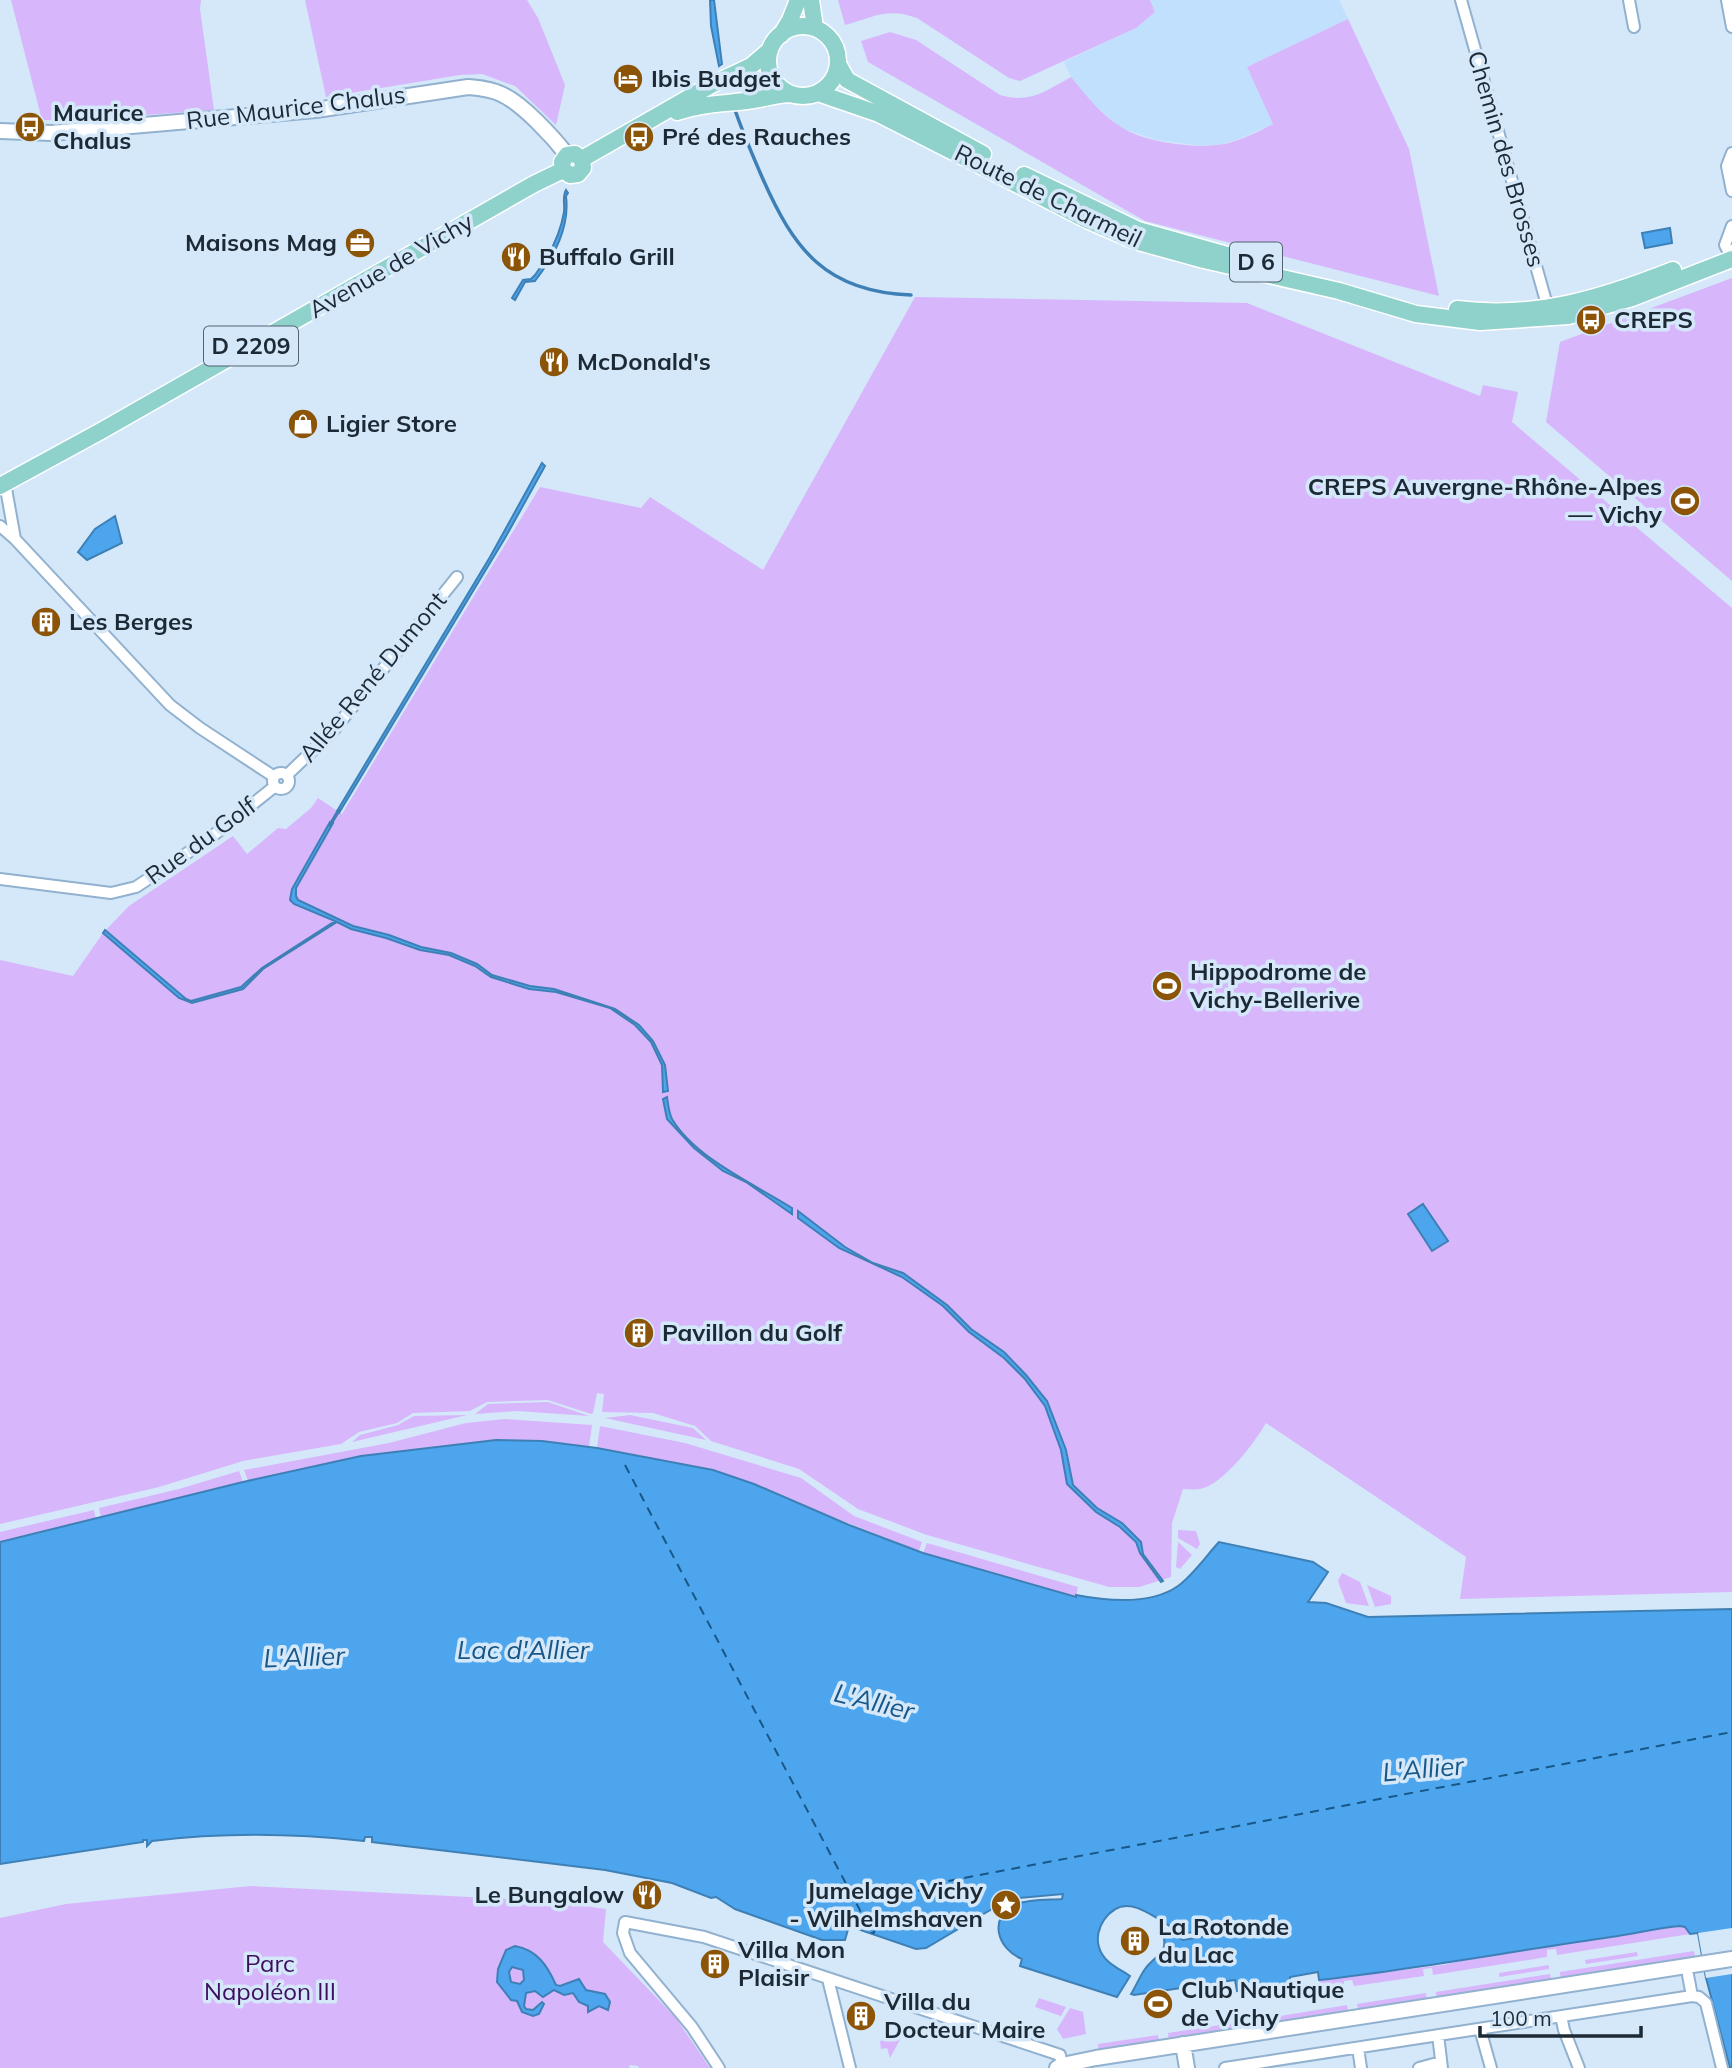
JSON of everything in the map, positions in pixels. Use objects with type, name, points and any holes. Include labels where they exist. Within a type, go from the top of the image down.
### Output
[{"type":"main road","points":[[781,35],[797,27],[815,28],[835,46],[838,64],[832,81],[818,93],[800,96],[783,90],[772,76],[768,58],[798,0]]},
{"type":"main road","points":[[811,0],[815,28]]},
{"type":"main road","name":"Avenue de Vichy","points":[[3,485],[523,191],[571,161],[751,66],[770,50]]},
{"type":"main road","name":"Route de Charmeil","points":[[838,64],[847,80],[981,153],[1138,230],[1417,303],[1471,310],[1568,316],[1632,298],[1700,271],[1731,252]]},
{"type":"main road","name":"Rue Maurice Chalus","points":[[0,131],[51,133],[316,110],[468,88],[502,94],[518,104],[571,161]]},
{"type":"main road","name":"Route de Charmeil","points":[[818,93],[879,114],[1135,241],[1204,260],[1339,290],[1416,314],[1480,322],[1549,313],[1731,252]]},
{"type":"main road","name":"Avenue de Vichy","points":[[651,120],[691,107],[792,94]]},
{"type":"main road","points":[[1696,1971],[1732,1959]]},
{"type":"main road","points":[[1089,2068],[1185,2055],[1696,1971],[1732,1968]]},
{"type":"main road","points":[[1060,2064],[1185,2055]]},
{"type":"street","name":"Chemin des Brosses","points":[[1461,0],[1549,313]]},
{"type":"street","points":[[1629,0],[1634,27]]},
{"type":"street","points":[[1727,0],[1732,27]]},
{"type":"street","points":[[1732,153],[1727,166],[1732,191]]},
{"type":"street","points":[[1731,252],[1726,245],[1732,226]]},
{"type":"street","points":[[3,485],[15,539]]},
{"type":"street","points":[[0,526],[170,705],[274,781]]},
{"type":"street","name":"Allée René Dumont","points":[[274,781],[280,772],[287,775],[333,732],[457,577]]},
{"type":"street","name":"Rue du Golf","points":[[0,879],[111,893],[125,891],[136,887],[210,838],[274,781]]},
{"type":"street","points":[[719,2068],[692,2027],[630,1953],[623,1933],[625,1922],[704,1937],[828,1979],[1060,2064]]},
{"type":"street","points":[[1692,1996],[1696,1971]]},
{"type":"street","points":[[828,1979],[850,2068]]},
{"type":"street","points":[[1225,2068],[1270,2065],[1358,2048],[1692,1996],[1699,1997],[1706,2003],[1723,2068]]},
{"type":"street","points":[[1561,2016],[1579,2068]]},
{"type":"street","points":[[1480,2029],[1491,2068]]},
{"type":"street","points":[[1419,2068],[1441,2065],[1438,2035]]},
{"type":"street","points":[[1358,2048],[1361,2068]]},
{"type":"shaded area","points":[[1150,0],[1339,0],[1348,19],[1247,67],[1273,124],[1236,140],[1217,145],[1195,145],[1157,140],[1123,129],[1096,107],[1071,77],[1064,62],[1136,28],[1155,12]]},
{"type":"green space","points":[[11,0],[201,0],[214,110],[42,120]]},
{"type":"green space","points":[[305,0],[527,0],[538,18],[565,85],[556,125],[515,86],[482,74],[460,75],[326,97]]},
{"type":"green space","points":[[838,0],[1150,0],[1155,12],[1136,28],[1020,81],[1009,78],[917,18],[889,13],[845,25]]},
{"type":"green space","points":[[1348,19],[1409,149],[1439,296],[1145,221],[868,62],[861,41],[890,32],[916,40],[1000,95],[1010,97],[1037,95],[1071,77],[1113,122],[1131,132],[1168,143],[1206,146],[1239,140],[1273,124],[1247,67]]},
{"type":"green space","name":"CREPS Auvergne-Rhône-Alpes — Vichy","points":[[1732,278],[1732,581],[1546,422],[1560,342]]},
{"type":"green space","name":"Hippodrome de Vichy-Bellerive","points":[[915,297],[1247,303],[1480,396],[1483,385],[1518,392],[1512,422],[1732,608],[1732,1592],[1460,1599],[1466,1557],[1266,1423],[1246,1451],[1218,1480],[1200,1489],[1183,1489],[1172,1523],[1171,1577],[1139,1587],[1109,1587],[927,1535],[858,1509],[799,1469],[711,1441],[695,1426],[653,1413],[602,1412],[604,1394],[597,1393],[591,1414],[548,1400],[487,1402],[470,1411],[413,1413],[397,1423],[359,1432],[341,1444],[243,1461],[159,1487],[0,1524],[0,960],[73,976],[103,933],[129,906],[233,836],[247,854],[278,828],[286,829],[311,808],[318,798],[342,814],[540,487],[641,508],[650,497],[763,570]]},
{"type":"green space","points":[[548,1402],[589,1416],[517,1411],[475,1414],[488,1404]]},
{"type":"green space","points":[[467,1415],[352,1442],[360,1435],[398,1425],[414,1416]]},
{"type":"green space","points":[[630,1415],[693,1428],[706,1440],[605,1418]]},
{"type":"green space","points":[[505,1419],[592,1425],[589,1447],[542,1441],[496,1440],[361,1456],[248,1481],[244,1470],[389,1443],[466,1423]]},
{"type":"green space","points":[[600,1426],[685,1443],[801,1478],[854,1516],[922,1542],[919,1551],[713,1470],[597,1448]]},
{"type":"green space","points":[[239,1471],[243,1482],[101,1518],[99,1508]]},
{"type":"green space","points":[[94,1510],[96,1519],[0,1542],[0,1532]]},
{"type":"green space","points":[[1178,1530],[1196,1531],[1200,1544],[1197,1549],[1178,1538]]},
{"type":"green space","points":[[1178,1542],[1192,1555],[1180,1569],[1176,1567]]},
{"type":"green space","points":[[927,1543],[1078,1587],[1076,1597],[923,1553]]},
{"type":"green space","points":[[1342,1573],[1360,1582],[1369,1606],[1346,1603],[1338,1581]]},
{"type":"green space","points":[[1367,1585],[1391,1596],[1391,1604],[1375,1607]]},
{"type":"green space","name":"Parc Napoléon III","points":[[251,1886],[548,1901],[606,1909],[603,1942],[676,2018],[710,2068],[639,2068],[630,2065],[629,2068],[0,2068],[0,1918],[66,1904]]},
{"type":"green space","points":[[1685,1927],[1690,1934],[1557,1955],[1556,1949],[1547,1950],[1547,1957],[1433,1975],[1432,1968],[1423,1969],[1424,1976],[1354,1986],[1352,1980],[1344,1981],[1344,1988],[1320,1992],[1319,1980],[1443,1965],[1486,1955]]},
{"type":"green space","points":[[1694,1951],[1696,1962],[1561,1983],[1560,1972]]},
{"type":"green space","points":[[1637,1952],[1638,1956],[1586,1964],[1585,1960]]},
{"type":"green space","points":[[1549,1965],[1549,1969],[1499,1977],[1499,1973]]},
{"type":"green space","points":[[1550,1974],[1552,1984],[1437,2003],[1436,1992]]},
{"type":"green space","points":[[1426,1993],[1427,2003],[1359,2014],[1357,2004]]},
{"type":"green space","points":[[1039,1998],[1066,2007],[1061,2016],[1035,2007]]},
{"type":"green space","points":[[1347,2005],[1349,2016],[1270,2028],[1268,2018]]},
{"type":"green space","points":[[1070,2008],[1083,2012],[1086,2034],[1063,2039],[1057,2029]]},
{"type":"green space","points":[[1259,2019],[1260,2029],[1169,2044],[1168,2033]]},
{"type":"green space","points":[[1158,2035],[1160,2045],[1099,2054],[1098,2044]]},
{"type":"green space","points":[[902,2036],[890,2058],[887,2048],[881,2049],[880,2041]]},
{"type":"water","points":[[710,0],[714,0],[722,64],[719,66],[711,26]]},
{"type":"water","points":[[566,190],[566,219],[559,241],[535,281],[525,282],[515,300],[512,298],[523,280],[531,279],[535,275],[554,245],[564,212]]},
{"type":"water","points":[[1670,228],[1672,243],[1645,248],[1642,233]]},
{"type":"water","points":[[542,463],[545,466],[505,538],[339,813],[337,811],[490,557]]},
{"type":"water","points":[[115,516],[122,543],[87,560],[78,552],[95,529]]},
{"type":"water","points":[[330,822],[333,823],[296,888],[298,900],[353,926],[421,947],[451,953],[477,964],[492,975],[530,986],[554,989],[615,1009],[639,1025],[653,1041],[665,1065],[668,1091],[663,1092],[662,1065],[651,1042],[635,1025],[610,1008],[556,992],[529,989],[491,977],[475,966],[449,955],[420,950],[351,929],[337,922],[263,969],[243,989],[192,1003],[179,998],[103,933],[105,930],[191,1001],[241,987],[262,968],[335,921],[290,900],[292,889]]},
{"type":"water","points":[[667,1097],[672,1119],[695,1146],[726,1169],[792,1208],[792,1214],[746,1182],[723,1171],[694,1148],[667,1119],[663,1099]]},
{"type":"water","points":[[1423,1204],[1448,1241],[1432,1251],[1408,1214]]},
{"type":"water","points":[[798,1211],[845,1247],[873,1263],[903,1273],[947,1305],[971,1329],[1004,1352],[1047,1401],[1066,1450],[1073,1485],[1097,1508],[1122,1523],[1141,1542],[1143,1554],[1163,1581],[1161,1582],[1140,1553],[1136,1542],[1120,1527],[1096,1512],[1067,1484],[1061,1450],[1045,1406],[1024,1378],[1004,1358],[969,1332],[943,1306],[902,1277],[839,1248],[798,1218]]},
{"type":"water","name":"Lac d'Allier","points":[[496,1440],[542,1441],[597,1448],[713,1470],[923,1553],[1076,1597],[1128,1600],[1167,1592],[1189,1576],[1219,1542],[1313,1562],[1328,1572],[1308,1602],[1326,1603],[1368,1617],[1732,1609],[1732,2068],[1706,1978],[1698,1933],[1690,1934],[1685,1927],[1680,1926],[1356,1976],[1319,1980],[1318,1972],[1290,1977],[1290,1983],[1237,1991],[1235,1980],[1134,1995],[1131,1994],[1143,1972],[1164,1947],[1160,1926],[1183,1940],[1208,1936],[1203,1931],[1181,1932],[1142,1910],[1122,1906],[1113,1910],[1104,1920],[1098,1936],[1104,1957],[1130,1976],[1117,1997],[1020,1966],[1022,1959],[1006,1948],[999,1932],[999,1924],[1008,1909],[1028,1901],[1062,1899],[1063,1894],[1009,1899],[926,1948],[916,1949],[849,1926],[845,1940],[822,1940],[735,1909],[716,1897],[711,1898],[672,1883],[605,1870],[372,1842],[372,1837],[365,1837],[364,1841],[310,1836],[232,1835],[152,1841],[147,1846],[147,1840],[143,1840],[0,1864],[0,1542],[361,1456]]},
{"type":"water","points":[[515,1946],[535,1955],[545,1965],[556,1985],[579,1979],[586,1990],[605,1994],[610,2002],[608,2010],[599,2006],[588,2012],[588,2006],[579,2002],[573,1993],[564,1995],[554,1990],[543,1997],[535,1991],[526,1993],[526,2009],[533,2010],[542,2002],[544,2004],[539,2014],[533,2016],[522,2012],[517,2001],[511,2000],[497,1982],[498,1969],[506,1950]],"holes":[[[512,1967],[523,1970],[524,1980],[520,1984],[511,1982],[509,1972]]]},
{"type":"pier","points":[[1732,1928],[1732,1974],[1706,1978],[1698,1933]]},
{"type":"waterway","points":[[734,107],[774,203],[801,246],[835,276],[856,286],[911,295]]},
{"type":"waterway","points":[[330,825],[339,810]]},
{"type":"ferry route","points":[[625,1465],[872,1933]]},
{"type":"ferry route","points":[[873,1934],[886,1914],[901,1900],[943,1882],[1732,1732]]},
{"type":"place","name":"Ibis Budget","points":[[628,79]]},
{"type":"place","name":"Maurice Chalus","points":[[30,127]]},
{"type":"place","name":"Pré des Rauches","points":[[639,137]]},
{"type":"place","name":"Maisons Mag","points":[[360,243]]},
{"type":"place","name":"Buffalo Grill","points":[[516,257]]},
{"type":"place","name":"CREPS","points":[[1591,320]]},
{"type":"place","name":"McDonald's","points":[[554,362]]},
{"type":"place","name":"Ligier Store","points":[[303,424]]},
{"type":"place","name":"CREPS Auvergne-Rhône-Alpes — Vichy","points":[[1685,501]]},
{"type":"place","name":"Les Berges","points":[[46,622]]},
{"type":"place","name":"Hippodrome de Vichy-Bellerive","points":[[1167,986]]},
{"type":"place","name":"Pavillon du Golf","points":[[639,1333]]},
{"type":"place","name":"Le Bungalow","points":[[647,1895]]},
{"type":"place","name":"Jumelage Vichy - Wilhelmshaven","points":[[1006,1905]]},
{"type":"place","name":"La Rotonde du Lac","points":[[1135,1941]]},
{"type":"place","name":"Villa Mon Plaisir","points":[[715,1964]]},
{"type":"place","name":"Club Nautique de Vichy","points":[[1158,2004]]},
{"type":"place","name":"Villa du Docteur Maire","points":[[861,2016]]},
{"type":"water label","name":"L'Allier","points":[[304,1657]]},
{"type":"water label","name":"L'Allier","points":[[874,1702]]},
{"type":"water label","name":"L'Allier","points":[[1423,1769]]}]
